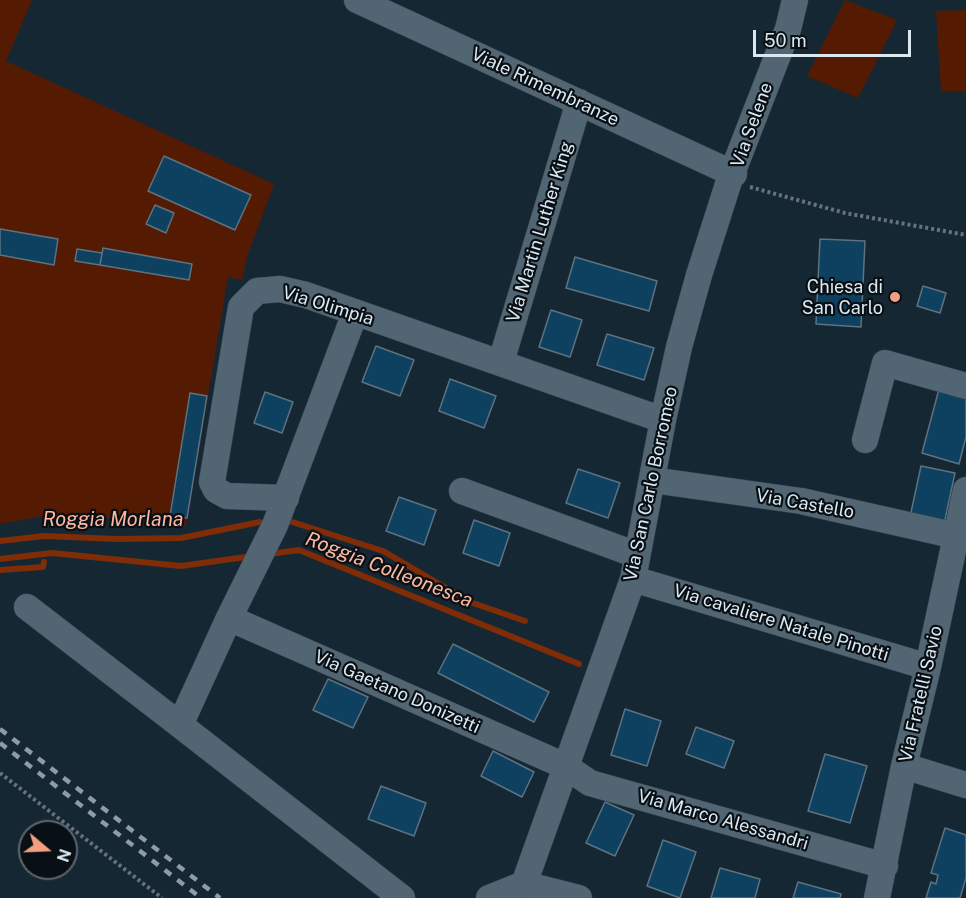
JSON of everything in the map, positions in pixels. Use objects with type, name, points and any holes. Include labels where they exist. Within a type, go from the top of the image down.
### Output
[{"type":"street","name":"Viale Rimembranze","points":[[357,0],[579,102],[731,178]]},
{"type":"street","name":"Via Selene","points":[[731,178],[788,28],[795,0]]},
{"type":"street","name":"Via Martin Luther King","points":[[501,362],[579,102]]},
{"type":"street","name":"Via San Carlo Borromeo","points":[[524,884],[635,567],[679,347],[696,285],[731,178]]},
{"type":"street","name":"Via Olimpia","points":[[286,498],[227,496],[216,490],[212,482],[241,307],[257,291],[280,289],[306,295],[663,420]]},
{"type":"street","points":[[180,725],[229,618],[276,525],[356,313]]},
{"type":"street","points":[[865,440],[885,363],[966,386]]},
{"type":"street","name":"Via Castello","points":[[652,480],[801,501],[957,536]]},
{"type":"street","name":"Via Fratelli Savio","points":[[877,898],[966,490]]},
{"type":"street","name":"Via cavaliere Natale Pinotti","points":[[462,491],[635,567],[928,667]]},
{"type":"street","points":[[27,607],[402,898]]},
{"type":"street","name":"Via Gaetano Donizetti","points":[[229,618],[565,766]]},
{"type":"street","name":"Via Marco Alessandri","points":[[565,766],[590,783],[885,866]]},
{"type":"street","points":[[904,766],[966,785]]},
{"type":"street","points":[[489,898],[524,884],[579,898]]},
{"type":"path","points":[[731,178],[845,213],[966,235]]},
{"type":"path","points":[[0,773],[162,898]]},
{"type":"shaded area","points":[[0,0],[32,0],[6,61],[274,184],[247,257],[242,280],[228,277],[186,526],[150,520],[43,516],[0,524]]},
{"type":"shaded area","points":[[845,0],[897,20],[858,98],[807,76]]},
{"type":"shaded area","points":[[966,10],[966,91],[941,91],[936,11]]},
{"type":"building","points":[[164,156],[251,195],[235,230],[148,191]]},
{"type":"building","points":[[155,205],[174,213],[166,233],[146,224]]},
{"type":"building","points":[[0,229],[58,239],[54,265],[0,255]]},
{"type":"building","points":[[820,239],[865,241],[861,327],[816,324]]},
{"type":"building","points":[[103,248],[192,264],[189,280],[100,265]]},
{"type":"building","points":[[77,249],[102,253],[100,265],[75,261]]},
{"type":"building","points":[[575,257],[657,281],[649,311],[566,288]]},
{"type":"building","points":[[923,286],[946,293],[940,313],[917,306]]},
{"type":"building","points":[[551,310],[582,320],[570,357],[539,347]]},
{"type":"building","points":[[607,334],[654,348],[644,380],[597,365]]},
{"type":"building","points":[[376,346],[414,360],[400,396],[362,382]]},
{"type":"building","points":[[450,379],[496,396],[484,428],[439,411]]},
{"type":"building","points":[[939,389],[966,396],[966,437],[959,464],[922,453]]},
{"type":"building","points":[[265,392],[293,402],[282,433],[254,423]]},
{"type":"building","points":[[190,393],[207,396],[187,518],[170,516]]},
{"type":"building","points":[[921,466],[955,473],[944,524],[910,517]]},
{"type":"building","points":[[578,469],[620,483],[608,518],[566,503]]},
{"type":"building","points":[[399,497],[436,510],[424,545],[386,531]]},
{"type":"building","points":[[474,520],[510,533],[499,566],[463,553]]},
{"type":"building","points":[[453,644],[549,692],[534,722],[438,673]]},
{"type":"building","points":[[328,679],[368,697],[353,728],[313,710]]},
{"type":"building","points":[[625,709],[661,721],[647,766],[611,755]]},
{"type":"building","points":[[696,727],[734,741],[724,768],[686,754]]},
{"type":"building","points":[[493,751],[534,772],[522,797],[481,776]]},
{"type":"building","points":[[825,754],[867,766],[850,823],[808,811]]},
{"type":"building","points":[[381,786],[426,803],[414,836],[368,819]]},
{"type":"building","points":[[605,802],[634,815],[615,856],[586,843]]},
{"type":"building","points":[[945,828],[966,835],[966,878],[960,898],[926,898],[931,882],[936,884],[938,875],[931,873]]},
{"type":"building","points":[[663,840],[696,852],[680,898],[647,886]]},
{"type":"building","points":[[720,868],[760,879],[755,898],[711,898]]},
{"type":"building","points":[[798,882],[841,894],[840,898],[793,898]]},
{"type":"waterway","name":"Roggia Morlana","points":[[286,520],[383,551],[470,602],[525,621]]},
{"type":"waterway","name":"Roggia Morlana","points":[[0,541],[44,536],[118,539],[181,538],[260,522]]},
{"type":"waterway","name":"Roggia Colleonesca","points":[[269,554],[299,550],[579,664]]},
{"type":"waterway","name":"Roggia Colleonesca","points":[[0,559],[52,553],[181,566],[253,556]]},
{"type":"waterway","name":"Roggia Colleonesca","points":[[0,570],[43,567],[44,562]]},
{"type":"railway","points":[[0,729],[220,898]]},
{"type":"railway","points":[[0,743],[201,898]]},
{"type":"place","name":"Chiesa di San Carlo","points":[[895,297]]}]
